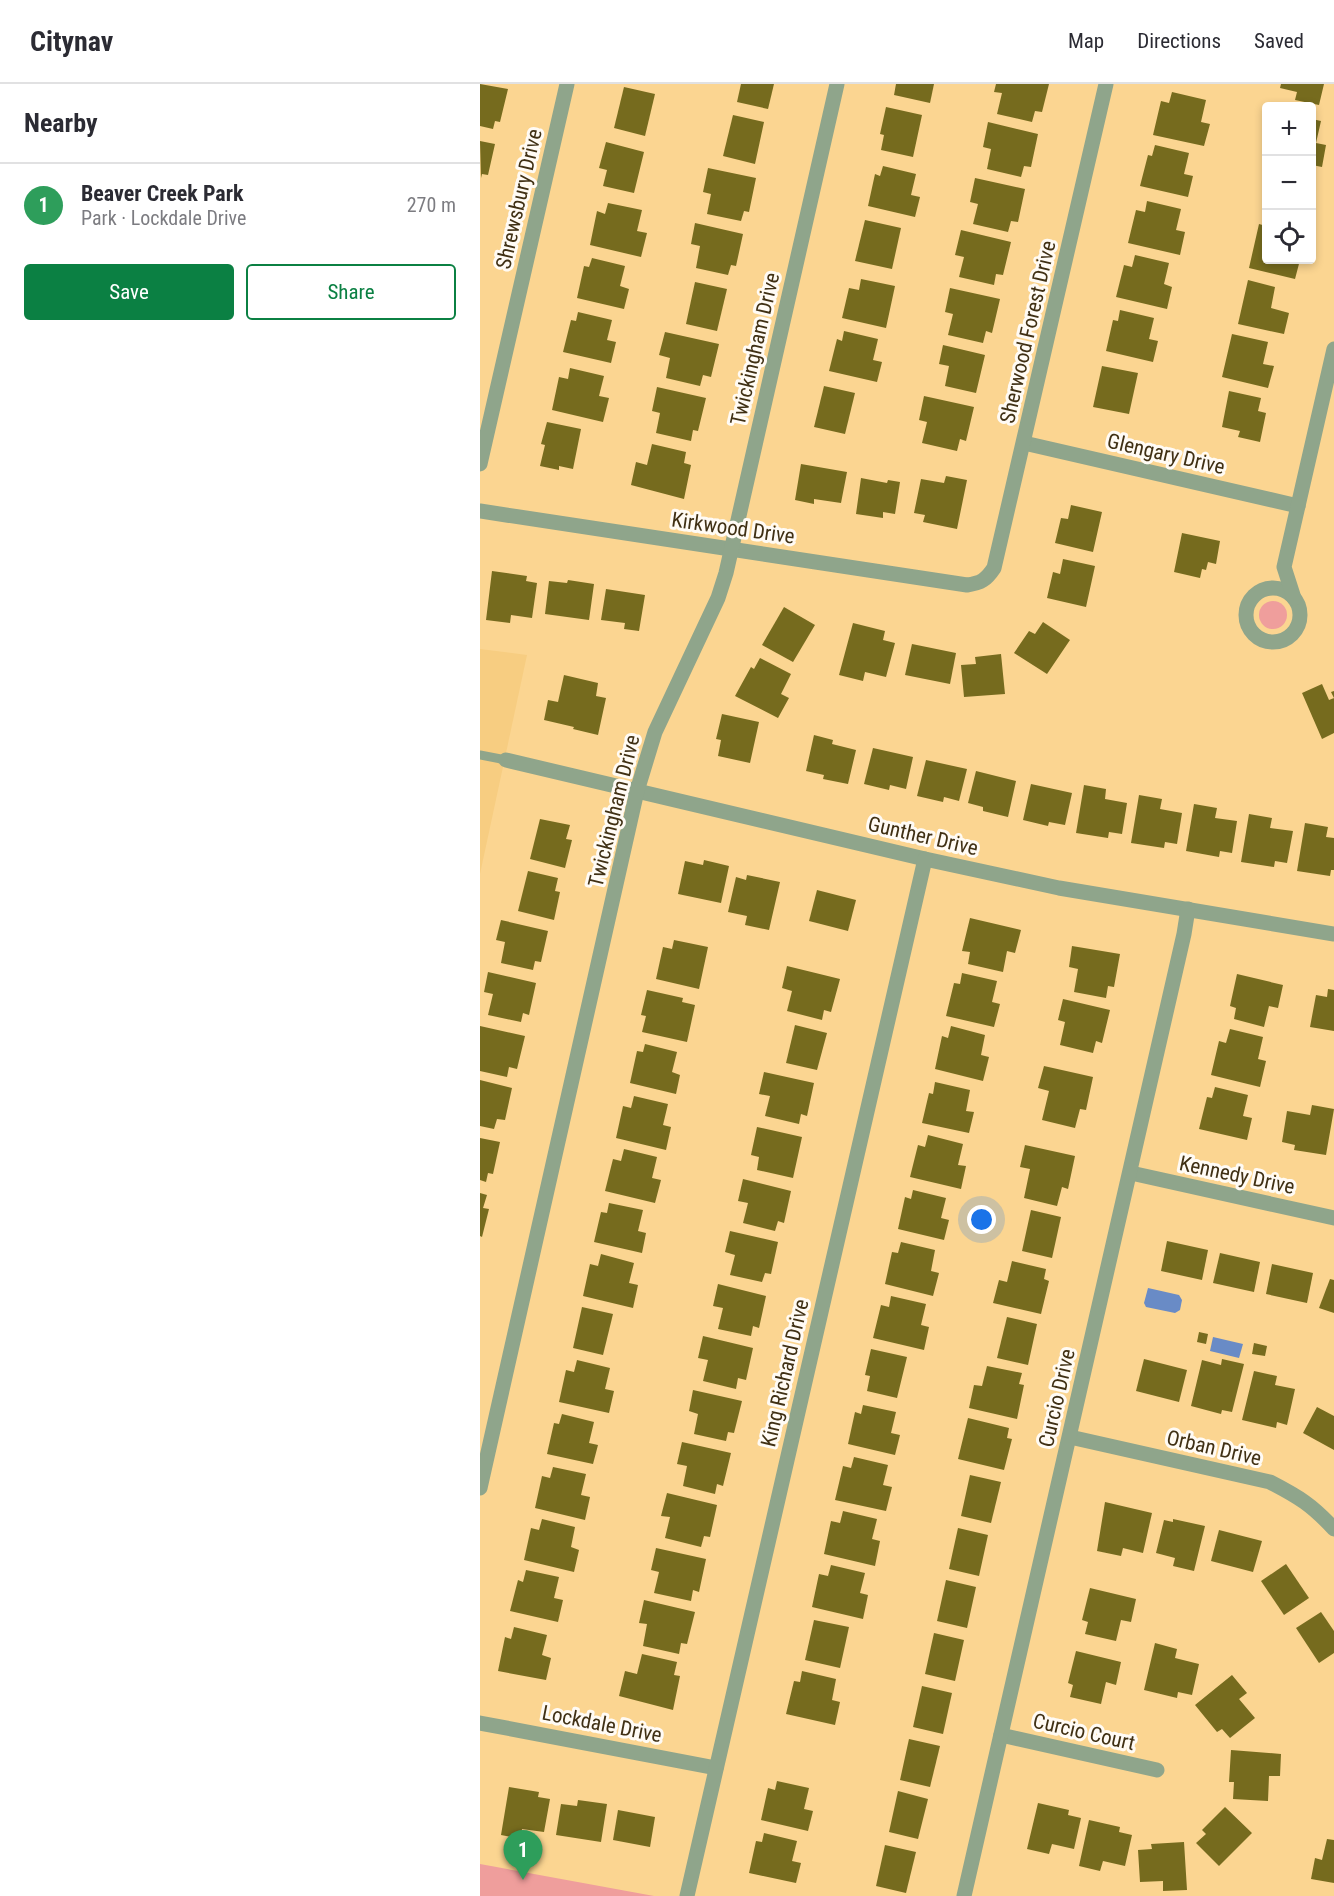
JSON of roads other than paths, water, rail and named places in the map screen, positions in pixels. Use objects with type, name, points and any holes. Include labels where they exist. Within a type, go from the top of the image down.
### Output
[{"type":"street","name":"Shrewsbury Drive","points":[[480,464],[567,84]]},
{"type":"street","name":"Twickingham Drive","points":[[480,1488],[637,791],[655,732],[718,598],[726,573],[837,84]]},
{"type":"street","name":"Sherwood Forest Drive","points":[[980,584],[988,578],[994,568],[1106,84]]},
{"type":"street","points":[[1284,567],[1300,613],[1296,629],[1290,636],[1281,640],[1263,640],[1250,628],[1247,610],[1255,595],[1284,567],[1334,349]]},
{"type":"street","name":"Glengary Drive","points":[[1024,443],[1298,506]]},
{"type":"street","name":"Kirkwood Drive","points":[[480,511],[967,585],[980,584]]},
{"type":"street","points":[[1262,590],[1279,588],[1294,598]]},
{"type":"street","name":"Gunther Drive","points":[[506,760],[925,859],[1059,888],[1334,934]]},
{"type":"street","name":"King Richard Drive","points":[[687,1896],[925,859]]},
{"type":"street","name":"Curcio Drive","points":[[964,1896],[1131,1173],[1188,909]]},
{"type":"street","name":"Kennedy Drive","points":[[1131,1173],[1334,1218]]},
{"type":"street","name":"Orban Drive","points":[[1070,1437],[1270,1482],[1296,1495],[1317,1510],[1334,1529]]},
{"type":"street","name":"Lockdale Drive","points":[[480,1723],[716,1768]]},
{"type":"street","name":"Curcio Court","points":[[1001,1735],[1157,1770]]},
{"type":"lane","points":[[480,755],[506,760]]},
{"type":"water","points":[[1148,1288],[1179,1295],[1182,1300],[1180,1310],[1175,1313],[1146,1307],[1144,1303]]},
{"type":"water","points":[[1213,1337],[1243,1344],[1239,1358],[1210,1351]]},
{"type":"place","name":"Beaver Creek Park","points":[[523,1880]]}]
